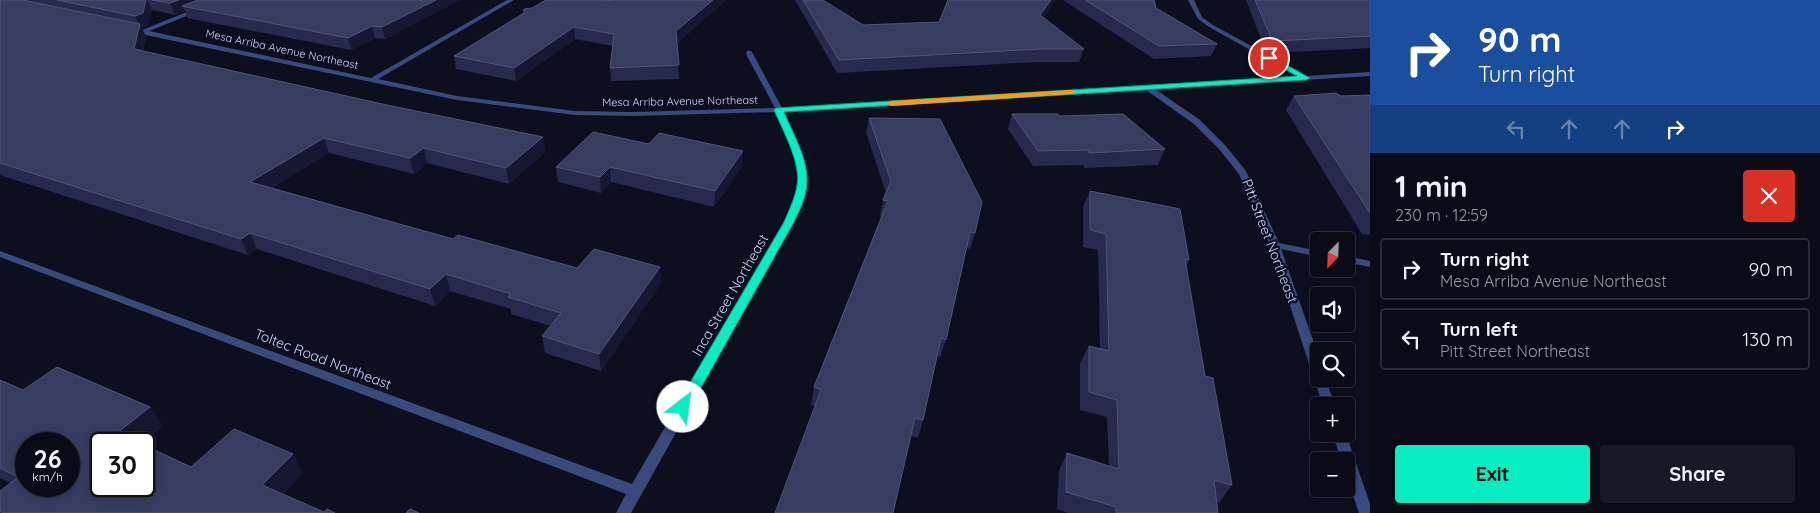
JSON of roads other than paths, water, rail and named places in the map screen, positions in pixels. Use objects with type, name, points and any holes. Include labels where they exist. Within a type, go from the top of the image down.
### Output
[{"type":"street","points":[[372,80],[512,0]]},
{"type":"street","points":[[1191,0],[1200,18],[1211,26],[1306,78]]},
{"type":"street","points":[[142,32],[207,6]]},
{"type":"street","name":"Mesa Arriba Avenue Northeast","points":[[123,28],[457,98],[575,113],[642,114],[779,110],[1370,74]]},
{"type":"street","name":"Inca Street Northeast","points":[[623,513],[789,222],[798,202],[803,183],[801,164],[779,110],[749,52]]},
{"type":"street","name":"Pitt Street Northeast","points":[[1148,88],[1197,122],[1243,173],[1275,246],[1310,349]]},
{"type":"street","points":[[1275,246],[1310,252]]},
{"type":"street","name":"Toltec Road Northeast","points":[[0,254],[635,491]]},
{"type":"street","points":[[1355,261],[1370,264]]},
{"type":"street","points":[[1342,442],[1366,513]]}]
